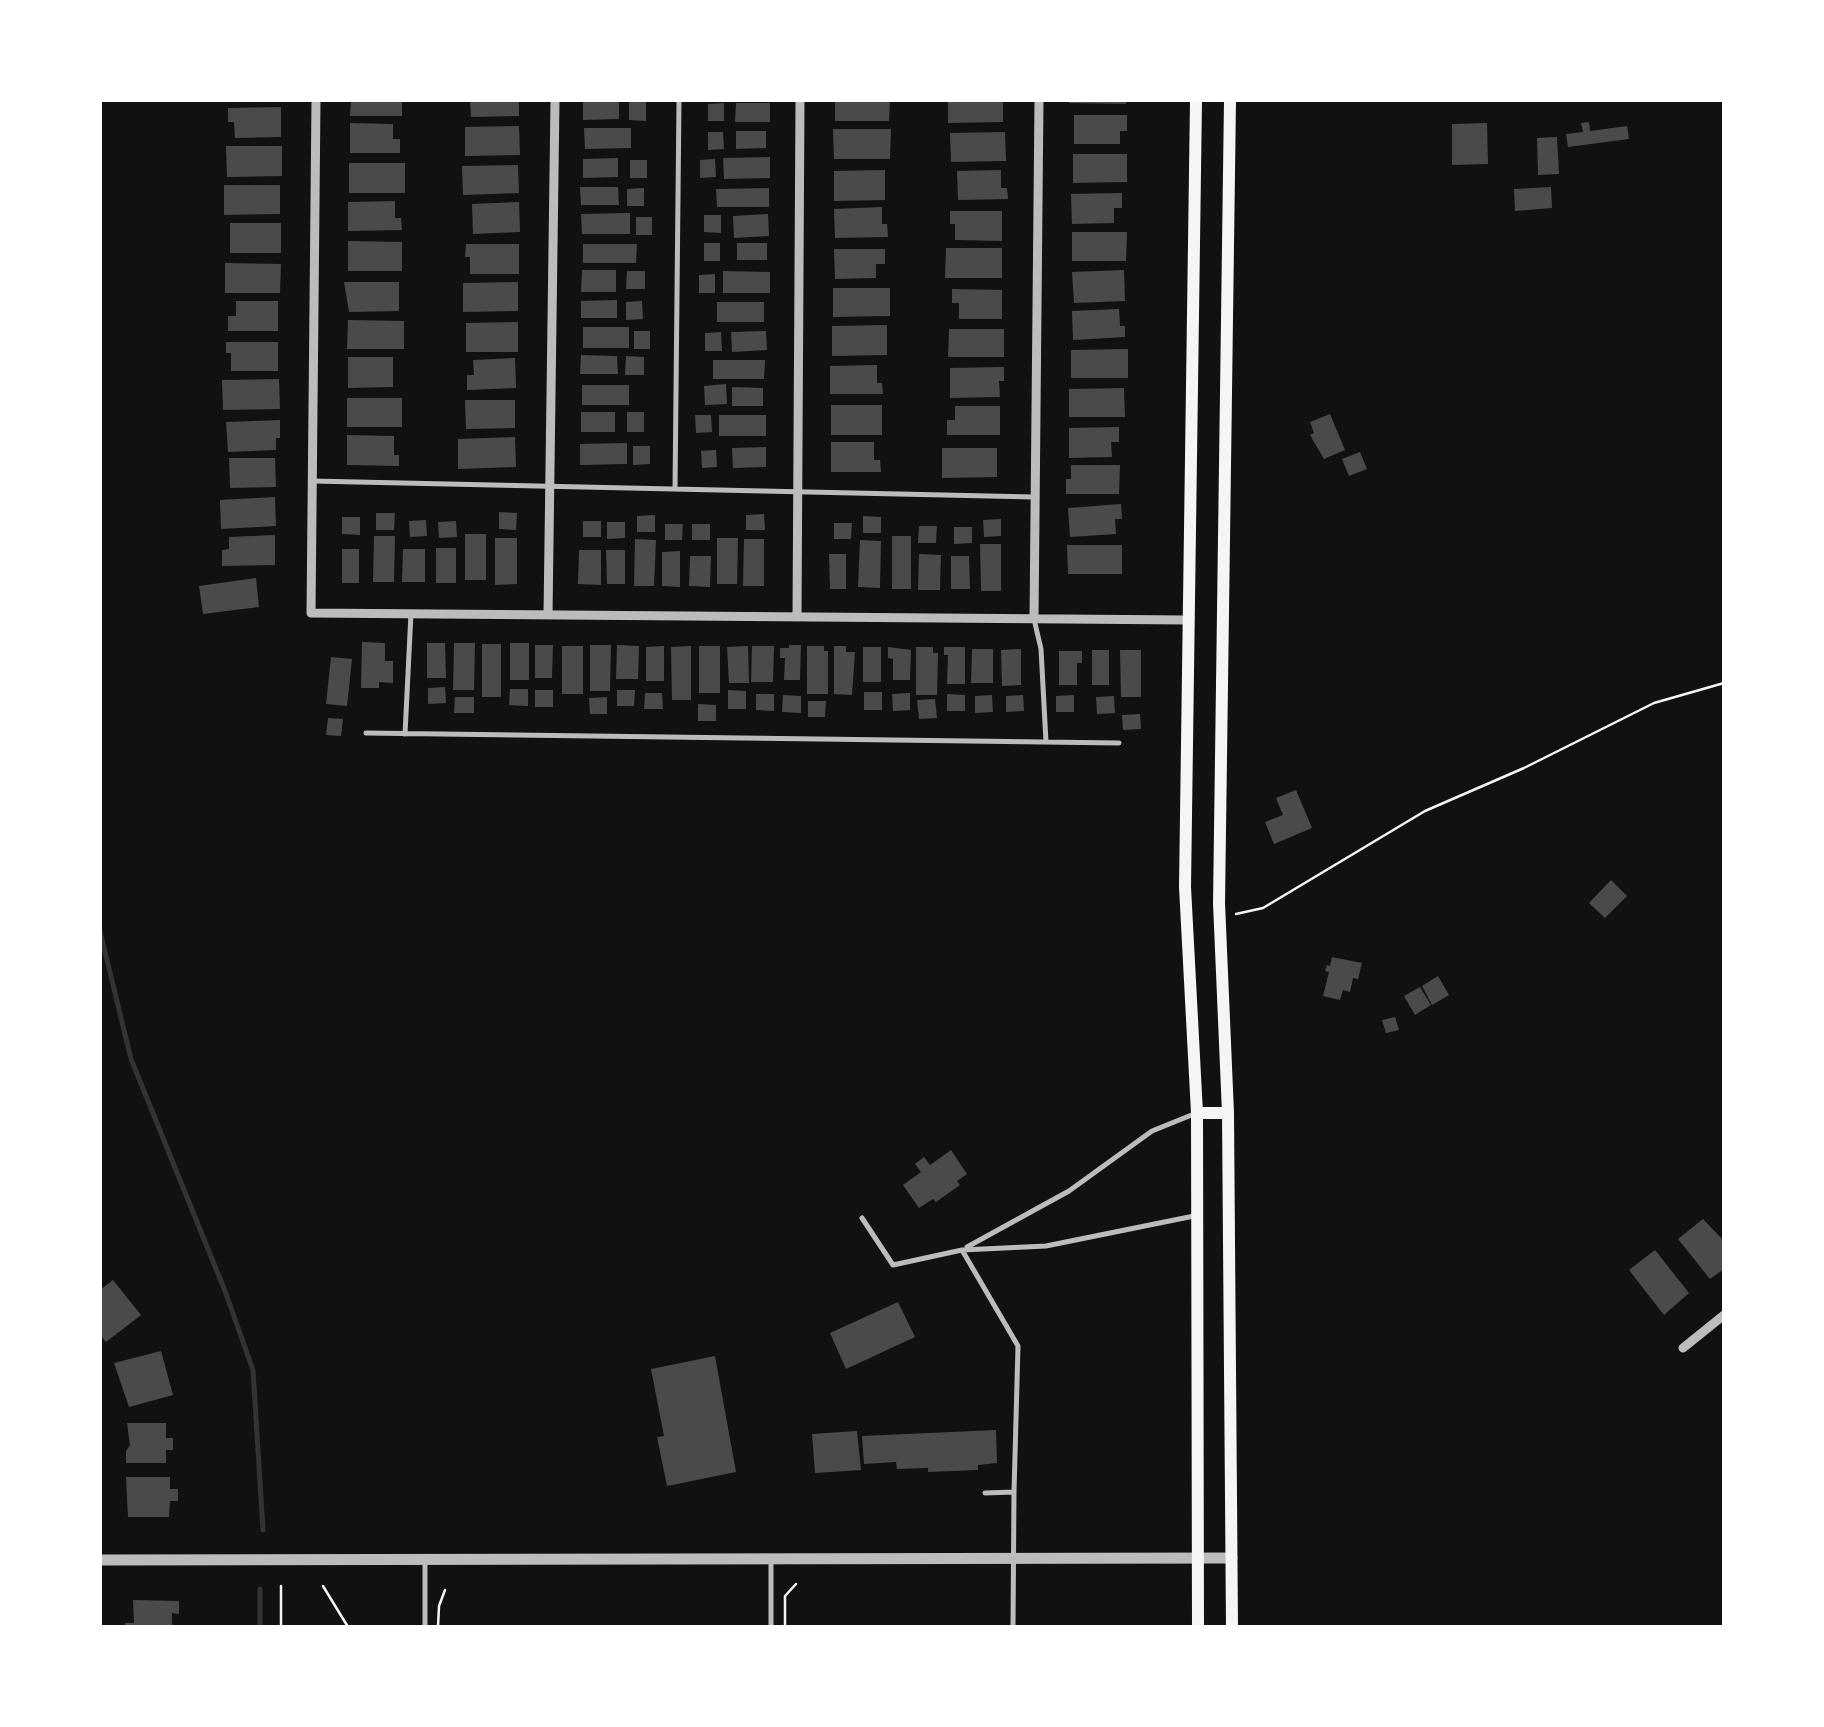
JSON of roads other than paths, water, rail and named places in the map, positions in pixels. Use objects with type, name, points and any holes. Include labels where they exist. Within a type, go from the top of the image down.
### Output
[{"type":"main road","points":[[1196,100],[1186,907],[1197,1113],[1198,1627]]},
{"type":"main road","points":[[1230,100],[1220,918],[1228,1112],[1232,1627]]},
{"type":"main road","points":[[1197,1113],[1228,1112]]},
{"type":"street","points":[[316,100],[311,612],[1188,620]]},
{"type":"street","points":[[548,614],[555,100]]},
{"type":"street","points":[[797,617],[800,100]]},
{"type":"street","points":[[1034,619],[1039,100]]},
{"type":"street","points":[[1683,1348],[1724,1315]]},
{"type":"street","points":[[100,1560],[1232,1558]]},
{"type":"lane","points":[[675,489],[680,100]]},
{"type":"lane","points":[[312,481],[1036,497]]},
{"type":"lane","points":[[405,734],[411,614]]},
{"type":"lane","points":[[1034,619],[1041,648],[1046,742]]},
{"type":"lane","points":[[366,733],[1119,744]]},
{"type":"lane","points":[[962,1250],[1069,1191],[1152,1131],[1197,1113]]},
{"type":"lane","points":[[862,1218],[893,1265],[962,1250],[1046,1246],[1198,1216]]},
{"type":"lane","points":[[962,1250],[1018,1346],[1011,1559],[1013,1627]]},
{"type":"lane","points":[[986,1493],[1014,1492]]},
{"type":"lane","points":[[424,1560],[425,1627]]},
{"type":"lane","points":[[771,1560],[771,1627]]},
{"type":"waterway","points":[[100,931],[131,1059],[253,1370],[263,1530]]},
{"type":"waterway","points":[[260,1589],[260,1627]]}]
